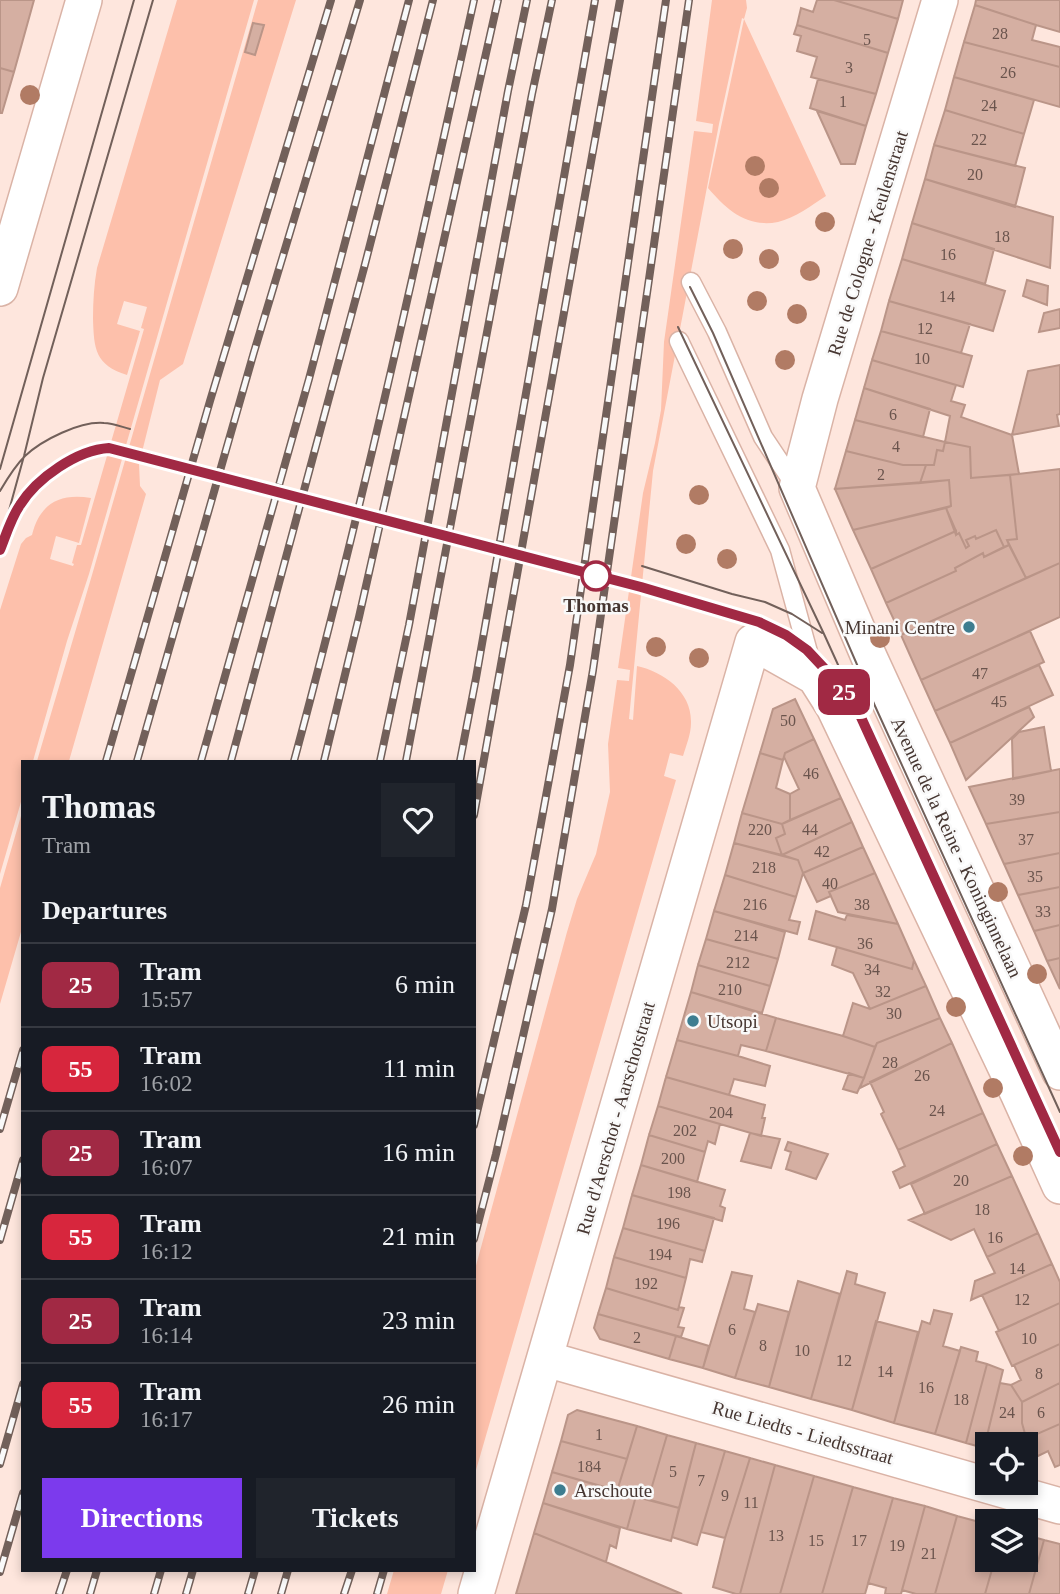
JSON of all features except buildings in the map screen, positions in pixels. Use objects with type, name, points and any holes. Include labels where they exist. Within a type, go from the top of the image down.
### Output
[{"type":"street","points":[[0,288],[84,0]]},
{"type":"street","name":"Rue de Cologne - Keulenstraat","points":[[797,488],[820,399],[940,0]]},
{"type":"street","name":"Avenue de la Reine - Koninginnelaan","points":[[797,488],[869,657],[1060,1072]]},
{"type":"street","name":"Rue d'Aerschot - Aarschotstraat","points":[[477,1594],[753,642],[815,677]]},
{"type":"street","points":[[815,677],[834,707],[1060,1186]]},
{"type":"street","name":"Rue Liedts - Liedtsstraat","points":[[546,1359],[1060,1506]]},
{"type":"lane","name":"Avenue de la Reine - Koninginnelaan","points":[[691,282],[717,332],[762,437],[797,488]]},
{"type":"lane","points":[[679,341],[780,550],[815,677]]},
{"type":"shaded area","points":[[177,0],[254,0],[33,760],[21,760],[21,802],[0,874],[0,610],[21,544],[32,535],[40,515],[61,499],[91,498],[79,543],[56,536],[50,559],[73,566],[77,545],[81,545],[144,329],[141,328],[147,307],[124,301],[117,324],[140,331],[127,375],[102,361],[94,339],[94,287],[97,268]]},
{"type":"shaded area","points":[[258,0],[296,0],[183,364],[160,380],[139,464],[140,486],[146,494],[69,760],[37,760]]},
{"type":"shaded area","points":[[712,0],[746,0],[747,8],[744,19],[742,18],[719,124],[653,471],[629,719],[633,720],[637,666],[666,678],[681,693],[690,712],[690,731],[683,756],[670,753],[664,776],[676,780],[476,1470],[476,1266],[567,932],[577,899],[596,854],[610,792],[608,744],[617,680],[629,681],[630,670],[618,668],[643,493],[661,410],[664,342],[694,131],[712,133],[713,124],[696,121]]},
{"type":"shaded area","points":[[744,19],[826,196],[778,222],[757,222],[738,216],[708,188]]},
{"type":"shaded area","points":[[21,816],[21,932],[0,1004],[0,888]]},
{"type":"shaded area","points":[[393,1572],[447,1572],[441,1594],[387,1594]]},
{"type":"tram line","points":[[0,469],[134,0]]},
{"type":"tram line","points":[[0,543],[43,378],[153,0]]},
{"type":"tram line","points":[[690,287],[713,333],[875,706],[1060,1112]]},
{"type":"tram line","points":[[678,327],[824,634],[1060,1152]]},
{"type":"tram line","points":[[0,491],[25,456],[62,433],[94,423],[130,429]]},
{"type":"tram line","name":"25","points":[[0,550],[19,506],[41,481],[60,466],[88,452],[109,448],[641,587],[759,622],[786,635],[807,650],[824,668],[859,713],[1060,1152]]},
{"type":"tram line","points":[[13,518],[32,490],[66,463],[99,449],[124,451]]},
{"type":"tram line","points":[[642,566],[765,602],[792,614],[822,633]]},
{"type":"tram line","points":[[641,587],[733,613],[785,634],[817,659],[843,690]]},
{"type":"railway","points":[[106,760],[210,401],[331,0]]},
{"type":"railway","points":[[137,760],[254,352],[360,0]]},
{"type":"railway","points":[[201,760],[309,379],[409,0]]},
{"type":"railway","points":[[231,760],[433,0]]},
{"type":"railway","points":[[294,760],[366,477],[474,0]]},
{"type":"railway","points":[[324,760],[498,0]]},
{"type":"railway","points":[[380,760],[409,625],[527,0]]},
{"type":"railway","points":[[406,760],[552,0]]},
{"type":"railway","points":[[460,760],[595,0]]},
{"type":"railway","points":[[476,804],[620,0]]},
{"type":"railway","points":[[476,1117],[526,905],[570,665],[666,0]]},
{"type":"railway","points":[[476,1231],[552,909],[593,670],[689,0]]},
{"type":"railway","points":[[0,1129],[21,1057]]},
{"type":"railway","points":[[0,1240],[21,1167]]},
{"type":"railway","points":[[0,1464],[21,1391]]},
{"type":"railway","points":[[0,1572],[21,1500]]},
{"type":"railway","points":[[59,1594],[66,1572]]},
{"type":"railway","points":[[90,1594],[96,1572]]},
{"type":"railway","points":[[154,1594],[160,1572]]},
{"type":"railway","points":[[186,1594],[192,1572]]},
{"type":"railway","points":[[248,1594],[254,1572]]},
{"type":"railway","points":[[281,1594],[287,1572]]},
{"type":"railway","points":[[344,1594],[351,1572]]},
{"type":"railway","points":[[377,1594],[383,1572]]},
{"type":"place","name":"Thomas","points":[[596,576]]},
{"type":"place","name":"Minani Centre","points":[[969,627]]},
{"type":"place","name":"Utsopi","points":[[693,1021]]},
{"type":"place","name":"Arschoute","points":[[560,1490]]}]
